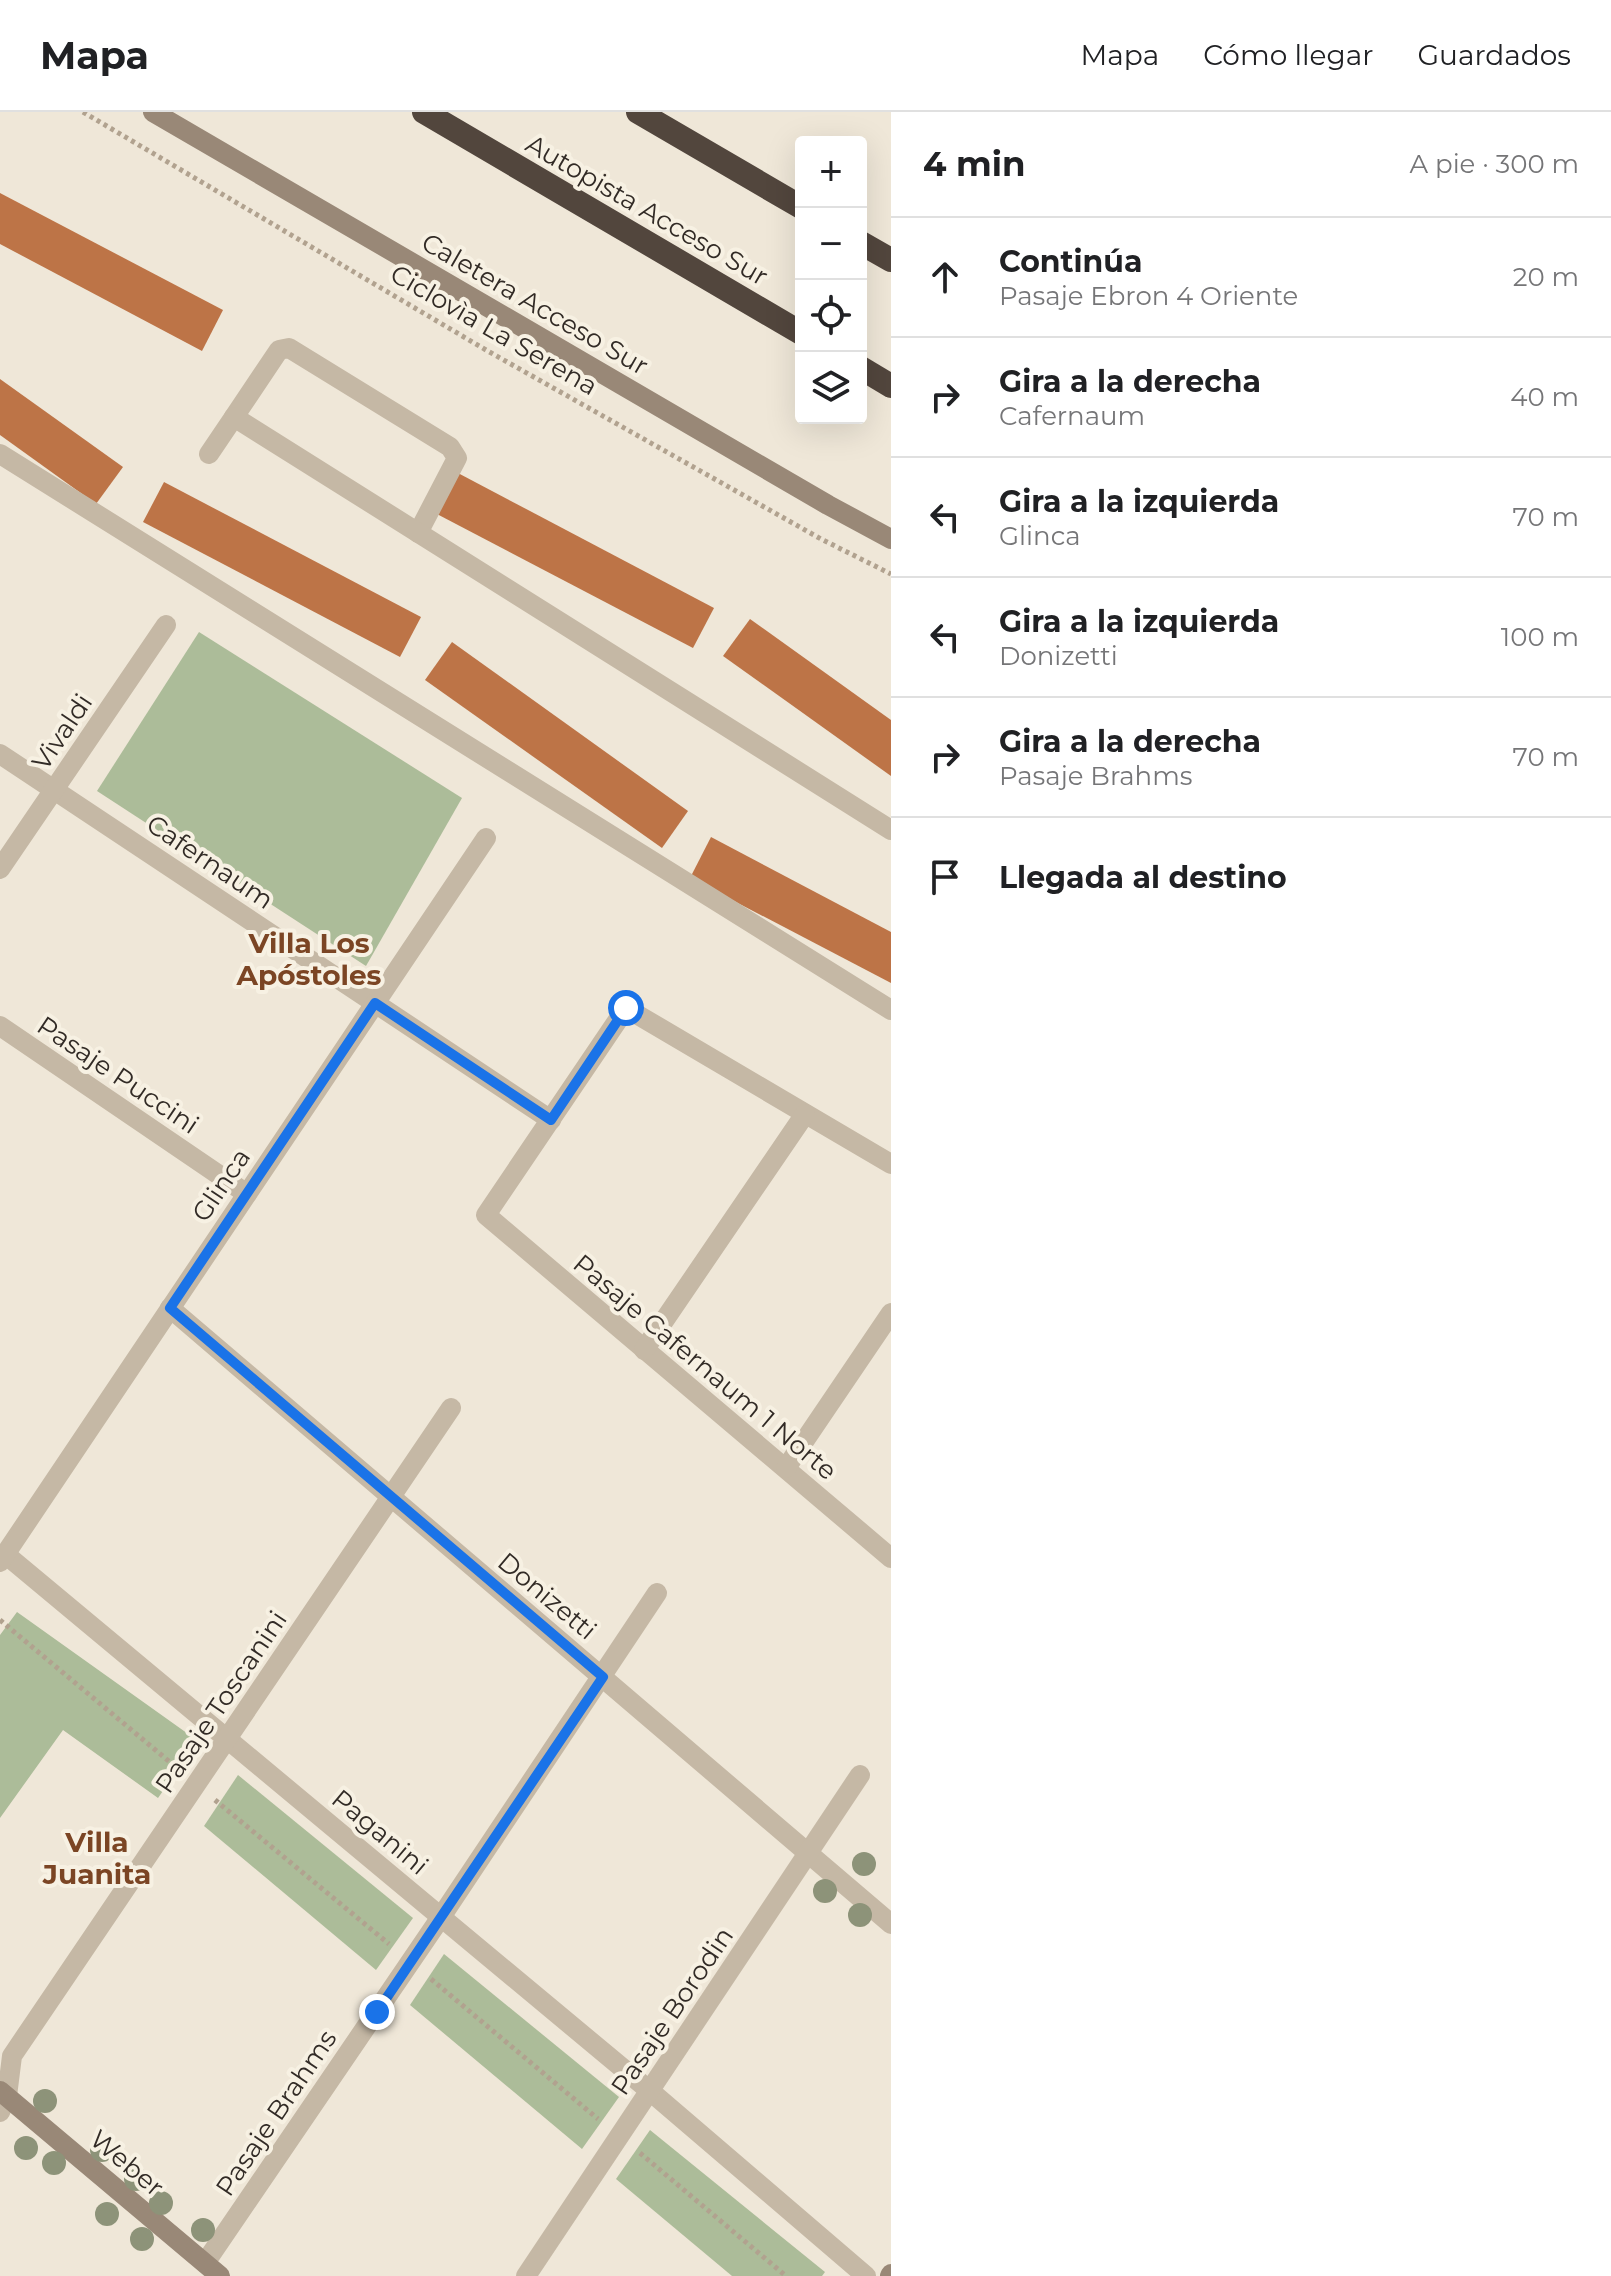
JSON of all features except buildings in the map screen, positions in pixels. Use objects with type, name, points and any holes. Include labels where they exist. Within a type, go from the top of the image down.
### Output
[{"type":"highway","name":"Autopista Acceso Sur","points":[[424,112],[795,329]]},
{"type":"highway","points":[[638,112],[795,204]]},
{"type":"highway","points":[[867,246],[891,260]]},
{"type":"highway","points":[[867,372],[891,386]]},
{"type":"main road","name":"Caletera Acceso Sur","points":[[153,112],[891,539]]},
{"type":"main road","name":"Weber","points":[[2,2100],[213,2270]]},
{"type":"street","points":[[209,454],[279,350],[289,348],[450,447],[457,458],[418,533]]},
{"type":"street","points":[[234,417],[891,830]]},
{"type":"street","points":[[0,454],[891,1010]]},
{"type":"street","name":"Vivaldi","points":[[0,869],[166,625]]},
{"type":"street","name":"Cafernaum","points":[[0,754],[551,1120]]},
{"type":"street","name":"Glinca","points":[[3,1558],[486,838]]},
{"type":"street","points":[[551,1120],[626,1008],[891,1164]]},
{"type":"street","name":"Pasaje Puccini","points":[[0,1026],[247,1194]]},
{"type":"street","points":[[644,1350],[805,1114]]},
{"type":"street","name":"Pasaje Cafernaum 1 Norte","points":[[551,1120],[486,1215],[891,1558]]},
{"type":"street","name":"Donizetti","points":[[170,1308],[891,1924]]},
{"type":"street","points":[[786,1468],[891,1313]]},
{"type":"street","name":"Pasaje Toscanini","points":[[2,2100],[12,2056],[451,1408]]},
{"type":"street","name":"Paganini","points":[[3,1558],[227,1738],[650,2091],[866,2276]]},
{"type":"street","name":"Pasaje Brahms","points":[[213,2270],[441,1917],[657,1593]]},
{"type":"street","name":"Pasaje Borodin","points":[[526,2276],[860,1775]]},
{"type":"path","name":"Ciclovìa La Serena","points":[[83,112],[486,350],[821,539],[891,574]]},
{"type":"green space","points":[[199,632],[462,798],[366,966],[97,791]]},
{"type":"green space","points":[[17,1612],[198,1741],[158,1798],[63,1730],[0,1818],[0,1635]]},
{"type":"green space","points":[[238,1775],[413,1918],[376,1970],[204,1826]]},
{"type":"green space","points":[[444,1954],[619,2097],[582,2149],[410,2005]]},
{"type":"green space","points":[[650,2130],[825,2272],[822,2276],[732,2276],[616,2179]]},
{"type":"district","name":"Villa Los Apóstoles","points":[[309,959]]},
{"type":"district","name":"Villa Juanita","points":[[97,1858]]},
{"type":"route","points":[[377,2012],[603,1677],[170,1308],[375,1003],[551,1120],[626,1008]]}]
